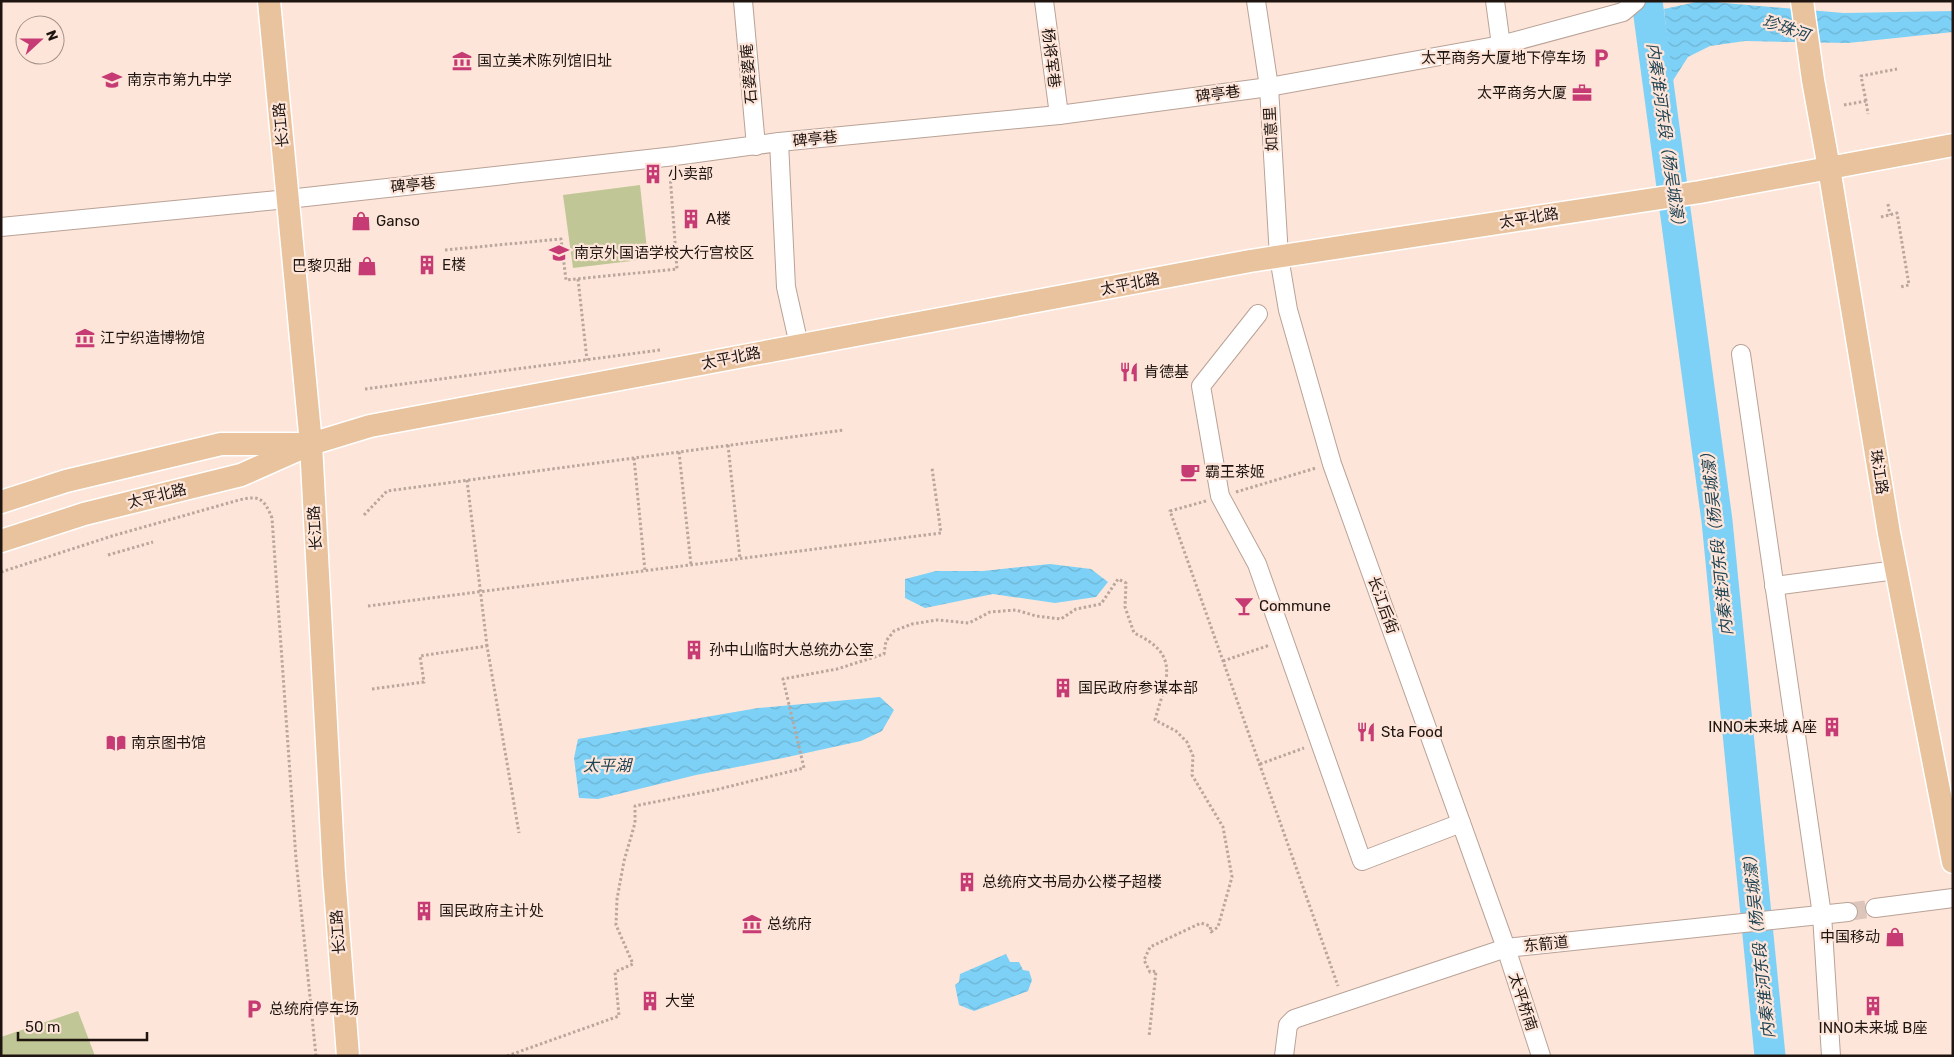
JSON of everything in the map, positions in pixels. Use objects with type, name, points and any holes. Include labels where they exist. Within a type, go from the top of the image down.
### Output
[{"type":"main road","name":"长江路","points":[[269,1],[311,444],[332,848],[348,1056]]},
{"type":"main road","name":"珠江路","points":[[1802,1],[1813,80],[1896,570],[1953,862]]},
{"type":"main road","name":"太平北路","points":[[1,541],[84,514],[241,475],[311,444],[370,426],[1279,257],[1700,192],[1953,145]]},
{"type":"main road","name":"太平北路","points":[[1,502],[66,481],[221,444],[311,444]]},
{"type":"street","name":"石婆婆庵","points":[[743,1],[756,146]]},
{"type":"street","name":"杨将军巷","points":[[1044,1],[1059,115]]},
{"type":"street","name":"如意里","points":[[1256,1],[1269,87],[1279,257]]},
{"type":"street","points":[[1494,1],[1501,45]]},
{"type":"street","name":"碑亭巷","points":[[1,227],[288,199],[779,142],[1059,115],[1269,87],[1501,45],[1630,7]]},
{"type":"street","points":[[779,142],[786,287],[799,345]]},
{"type":"street","name":"长江后街","points":[[1279,257],[1288,310],[1332,464],[1506,948]]},
{"type":"street","points":[[1258,314],[1202,386],[1220,496],[1257,564],[1362,861],[1461,823]]},
{"type":"street","points":[[1741,354],[1822,915],[1831,1056]]},
{"type":"street","points":[[1774,586],[1896,570]]},
{"type":"street","points":[[1875,908],[1953,898]]},
{"type":"street","name":"东箭道","points":[[1284,1056],[1288,1025],[1294,1019],[1506,948],[1848,912]]},
{"type":"street","name":"太平桥南","points":[[1506,948],[1541,1056]]},
{"type":"path","points":[[1868,114],[1861,76],[1897,69]]},
{"type":"path","points":[[1844,105],[1866,101]]},
{"type":"path","points":[[445,250],[561,239],[566,280],[677,269],[670,173]]},
{"type":"path","points":[[1888,204],[1890,215]]},
{"type":"path","points":[[1881,217],[1897,213],[1910,285],[1900,287]]},
{"type":"path","points":[[578,279],[587,360]]},
{"type":"path","points":[[365,389],[662,350]]},
{"type":"path","points":[[364,514],[387,491],[844,430]]},
{"type":"path","points":[[728,446],[740,559]]},
{"type":"path","points":[[679,452],[691,565]]},
{"type":"path","points":[[634,458],[645,571]]},
{"type":"path","points":[[1332,464],[1170,511],[1344,1001]]},
{"type":"path","points":[[368,606],[941,533],[932,468]]},
{"type":"path","points":[[467,480],[487,646],[519,833]]},
{"type":"path","points":[[1,572],[112,536],[239,500],[252,497],[260,499],[267,506],[272,518],[296,859],[316,1056]]},
{"type":"path","points":[[108,555],[153,542]]},
{"type":"path","points":[[507,1056],[619,1016],[615,972],[633,964],[616,925],[617,899],[624,861],[635,823],[635,806],[719,789],[804,768],[783,678],[837,670],[884,654],[886,641],[894,631],[912,624],[937,620],[969,623],[990,612],[1016,610],[1036,616],[1061,619],[1076,609],[1101,604],[1118,579],[1126,583],[1125,607],[1134,633],[1150,641],[1164,656],[1168,674],[1155,720],[1176,731],[1187,742],[1193,756],[1192,775],[1223,827],[1232,877],[1218,927],[1211,932],[1210,926],[1201,923],[1150,947],[1144,960],[1150,972],[1156,970],[1149,1037]]},
{"type":"path","points":[[1223,661],[1284,640]]},
{"type":"path","points":[[372,690],[424,682],[420,656],[487,646]]},
{"type":"path","points":[[1260,764],[1320,742]]},
{"type":"green space","points":[[640,185],[648,259],[573,268],[563,195]]},
{"type":"green space","points":[[78,1011],[95,1056],[3,1056],[1,1037]]},
{"type":"water","name":"珍珠河","points":[[1701,1],[1844,13],[1953,11],[1953,32],[1848,43],[1745,41],[1710,46],[1688,57],[1672,82],[1664,9]]},
{"type":"water","points":[[1050,564],[1091,569],[1108,582],[1096,597],[1055,603],[993,594],[925,608],[905,598],[905,579],[936,571],[983,571]]},
{"type":"water","name":"太平湖","points":[[880,697],[894,710],[882,731],[861,741],[696,775],[598,799],[579,798],[574,758],[578,739],[758,708]]},
{"type":"water","points":[[1006,954],[1010,962],[1019,962],[1023,970],[1029,971],[1032,980],[1028,991],[974,1011],[959,1005],[955,985],[959,982],[960,974]]},
{"type":"waterway","name":"内秦淮河东段（杨吴城濠）","points":[[1647,1],[1717,521],[1770,1056]]},
{"type":"tunnel","points":[[1848,912],[1875,908]]},
{"type":"place","name":"太平商务大厦地下停车场","points":[[1601,58]]},
{"type":"place","name":"国立美术陈列馆旧址","points":[[462,61]]},
{"type":"place","name":"南京市第九中学","points":[[112,80]]},
{"type":"place","name":"太平商务大厦","points":[[1582,93]]},
{"type":"place","name":"小卖部","points":[[653,174]]},
{"type":"place","name":"A楼","points":[[691,219]]},
{"type":"place","name":"Ganso","points":[[361,221]]},
{"type":"place","name":"南京外国语学校大行宫校区","points":[[559,253]]},
{"type":"place","name":"E楼","points":[[427,265]]},
{"type":"place","name":"巴黎贝甜","points":[[367,266]]},
{"type":"place","name":"江宁织造博物馆","points":[[85,338]]},
{"type":"place","name":"肯德基","points":[[1129,372]]},
{"type":"place","name":"霸王茶姬","points":[[1190,472]]},
{"type":"place","name":"Commune","points":[[1244,606]]},
{"type":"place","name":"孙中山临时大总统办公室","points":[[694,650]]},
{"type":"place","name":"国民政府参谋本部","points":[[1063,688]]},
{"type":"place","name":"INNO未来城 A座","points":[[1832,727]]},
{"type":"place","name":"Sta Food","points":[[1366,732]]},
{"type":"place","name":"南京图书馆","points":[[116,743]]},
{"type":"place","name":"总统府文书局办公楼子超楼","points":[[967,882]]},
{"type":"place","name":"国民政府主计处","points":[[424,911]]},
{"type":"place","name":"总统府","points":[[752,924]]},
{"type":"place","name":"中国移动","points":[[1895,937]]},
{"type":"place","name":"大堂","points":[[650,1001]]},
{"type":"place","name":"INNO未来城 B座","points":[[1873,1006]]},
{"type":"place","name":"总统府停车场","points":[[254,1009]]}]
